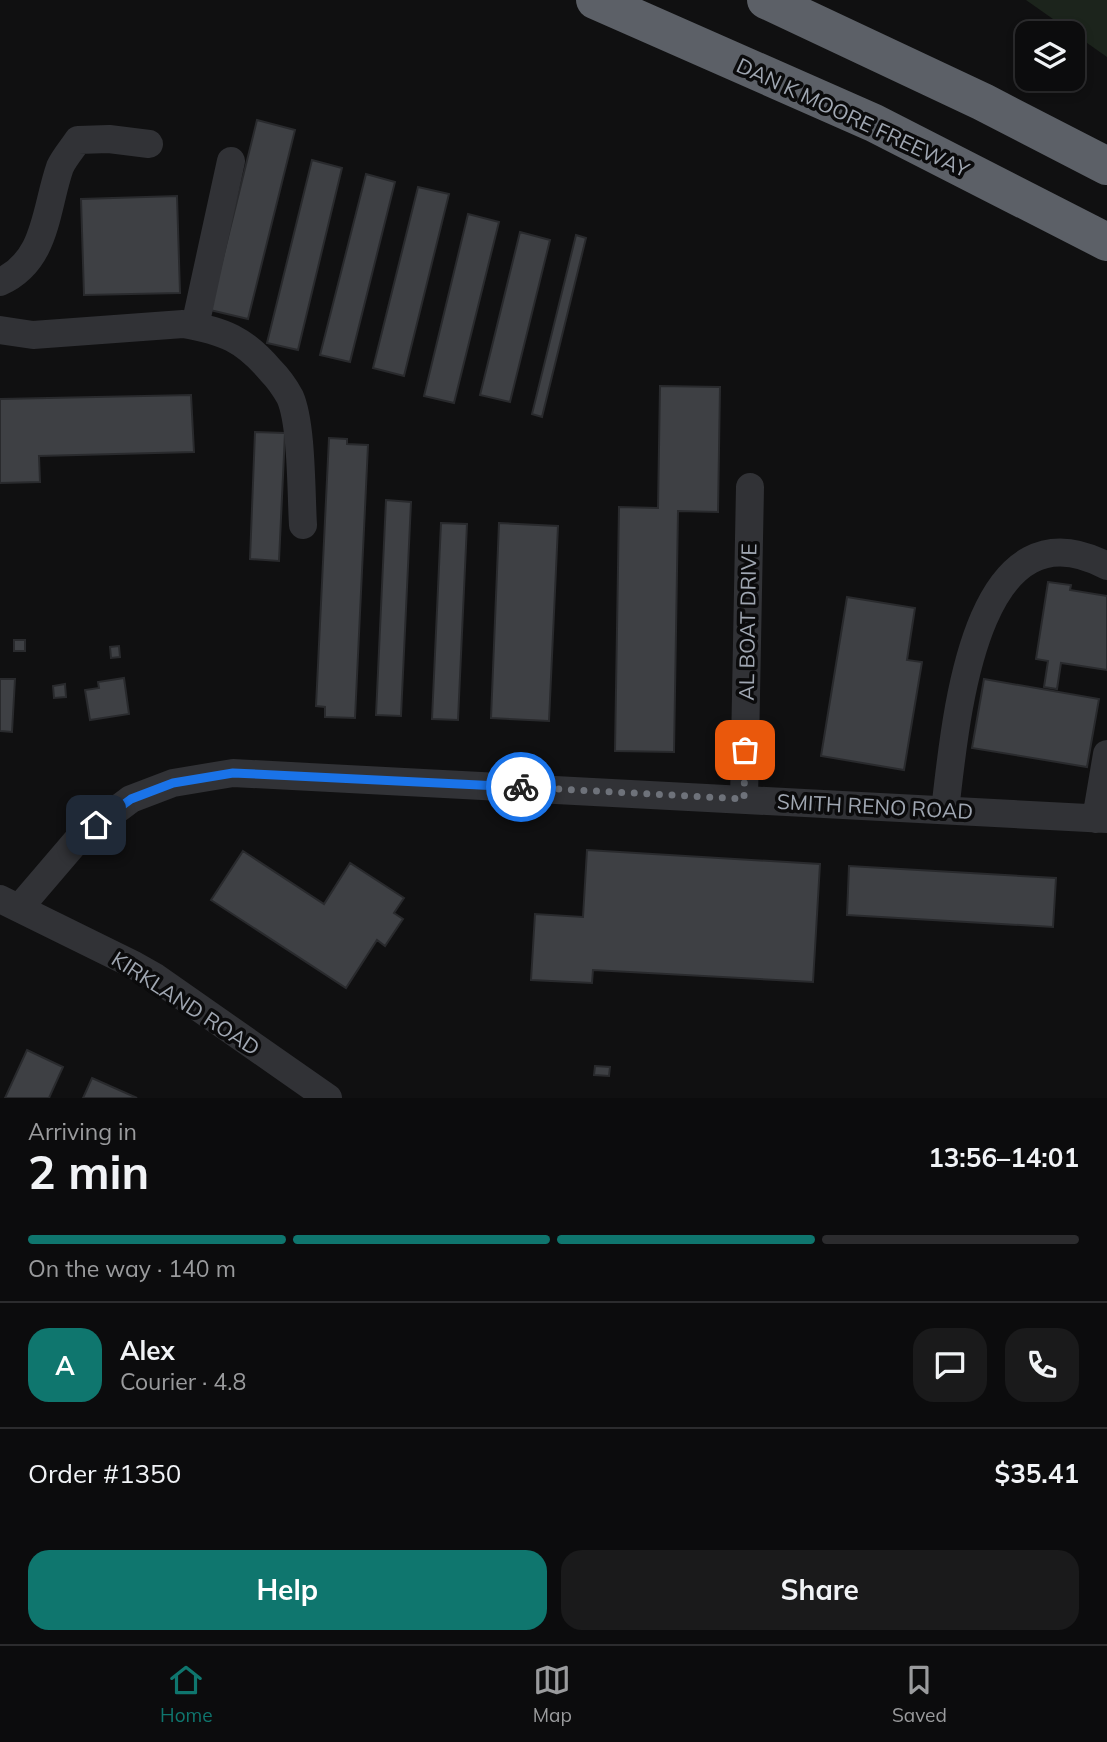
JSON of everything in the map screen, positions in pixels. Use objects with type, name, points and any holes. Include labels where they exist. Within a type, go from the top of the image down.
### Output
[{"type":"highway","name":"DAN K MOORE FREEWAY","points":[[595,0],[874,124],[1107,242]]},
{"type":"highway","points":[[766,0],[983,102],[1107,166]]},
{"type":"street","points":[[0,282],[15,276],[38,248],[61,164],[78,140],[109,139],[149,144]]},
{"type":"street","points":[[195,326],[230,162]]},
{"type":"street","points":[[0,330],[33,335],[184,324],[237,339],[254,351],[290,398],[297,430],[303,525]]},
{"type":"street","name":"AL BOAT DRIVE","points":[[744,799],[750,487]]},
{"type":"street","points":[[945,810],[968,661],[991,600],[1013,571],[1046,555],[1079,556],[1107,566]]},
{"type":"street","points":[[1102,819],[1107,754]]},
{"type":"street","name":"SMITH RENO ROAD","points":[[10,903],[79,838],[131,799],[173,783],[233,773],[1102,819]]},
{"type":"street","name":"KIRKLAND ROAD","points":[[10,903],[155,977],[328,1098]]},
{"type":"shaded area","points":[[1026,0],[1107,0],[1107,57],[1085,42],[1085,21],[1056,21]]},
{"type":"building","points":[[257,120],[295,130],[248,319],[210,310]]},
{"type":"building","points":[[312,160],[342,168],[298,350],[267,343]]},
{"type":"building","points":[[366,174],[395,182],[350,362],[320,355]]},
{"type":"building","points":[[418,187],[449,194],[404,376],[373,368]]},
{"type":"building","points":[[177,196],[180,293],[84,295],[81,199]]},
{"type":"building","points":[[468,214],[499,222],[454,403],[424,396]]},
{"type":"building","points":[[520,232],[550,240],[510,402],[480,395]]},
{"type":"building","points":[[576,235],[586,238],[542,417],[532,414]]},
{"type":"building","points":[[660,386],[720,387],[718,512],[678,511],[674,752],[615,751],[619,507],[658,508]]},
{"type":"building","points":[[191,395],[194,452],[39,456],[40,482],[0,483],[0,399]]},
{"type":"building","points":[[255,432],[285,433],[279,561],[250,559]]},
{"type":"building","points":[[329,438],[347,439],[347,444],[368,445],[355,718],[325,717],[325,707],[316,706]]},
{"type":"building","points":[[386,500],[411,502],[401,716],[376,715]]},
{"type":"building","points":[[441,523],[467,524],[458,720],[432,719]]},
{"type":"building","points":[[499,523],[558,526],[549,721],[491,718]]},
{"type":"building","points":[[1048,582],[1071,585],[1070,590],[1107,596],[1107,670],[1061,663],[1057,689],[1044,687],[1048,661],[1036,659]]},
{"type":"building","points":[[847,597],[915,608],[907,660],[922,662],[904,770],[821,756]]},
{"type":"building","points":[[14,640],[25,640],[25,651],[14,651]]},
{"type":"building","points":[[119,646],[120,657],[111,658],[110,647]]},
{"type":"building","points":[[124,678],[129,714],[90,720],[85,690],[99,688],[98,682]]},
{"type":"building","points":[[0,679],[15,679],[12,732],[0,731]]},
{"type":"building","points":[[984,679],[1099,699],[1087,767],[972,748]]},
{"type":"building","points":[[65,684],[66,697],[54,698],[53,686]]},
{"type":"building","points":[[587,850],[820,864],[813,982],[593,970],[592,983],[531,980],[535,914],[583,917]]},
{"type":"building","points":[[243,851],[324,904],[350,863],[404,898],[394,913],[403,919],[385,946],[377,940],[346,988],[211,900]]},
{"type":"building","points":[[849,866],[1056,878],[1053,927],[847,915]]},
{"type":"building","points":[[27,1050],[63,1067],[49,1098],[5,1098]]},
{"type":"building","points":[[595,1066],[610,1067],[609,1076],[594,1075]]},
{"type":"building","points":[[92,1078],[137,1098],[83,1098]]},
{"type":"way so far","points":[[521,787],[744,799],[745,750]]},
{"type":"route","points":[[96,825],[131,799],[173,783],[233,773],[521,787]]}]
